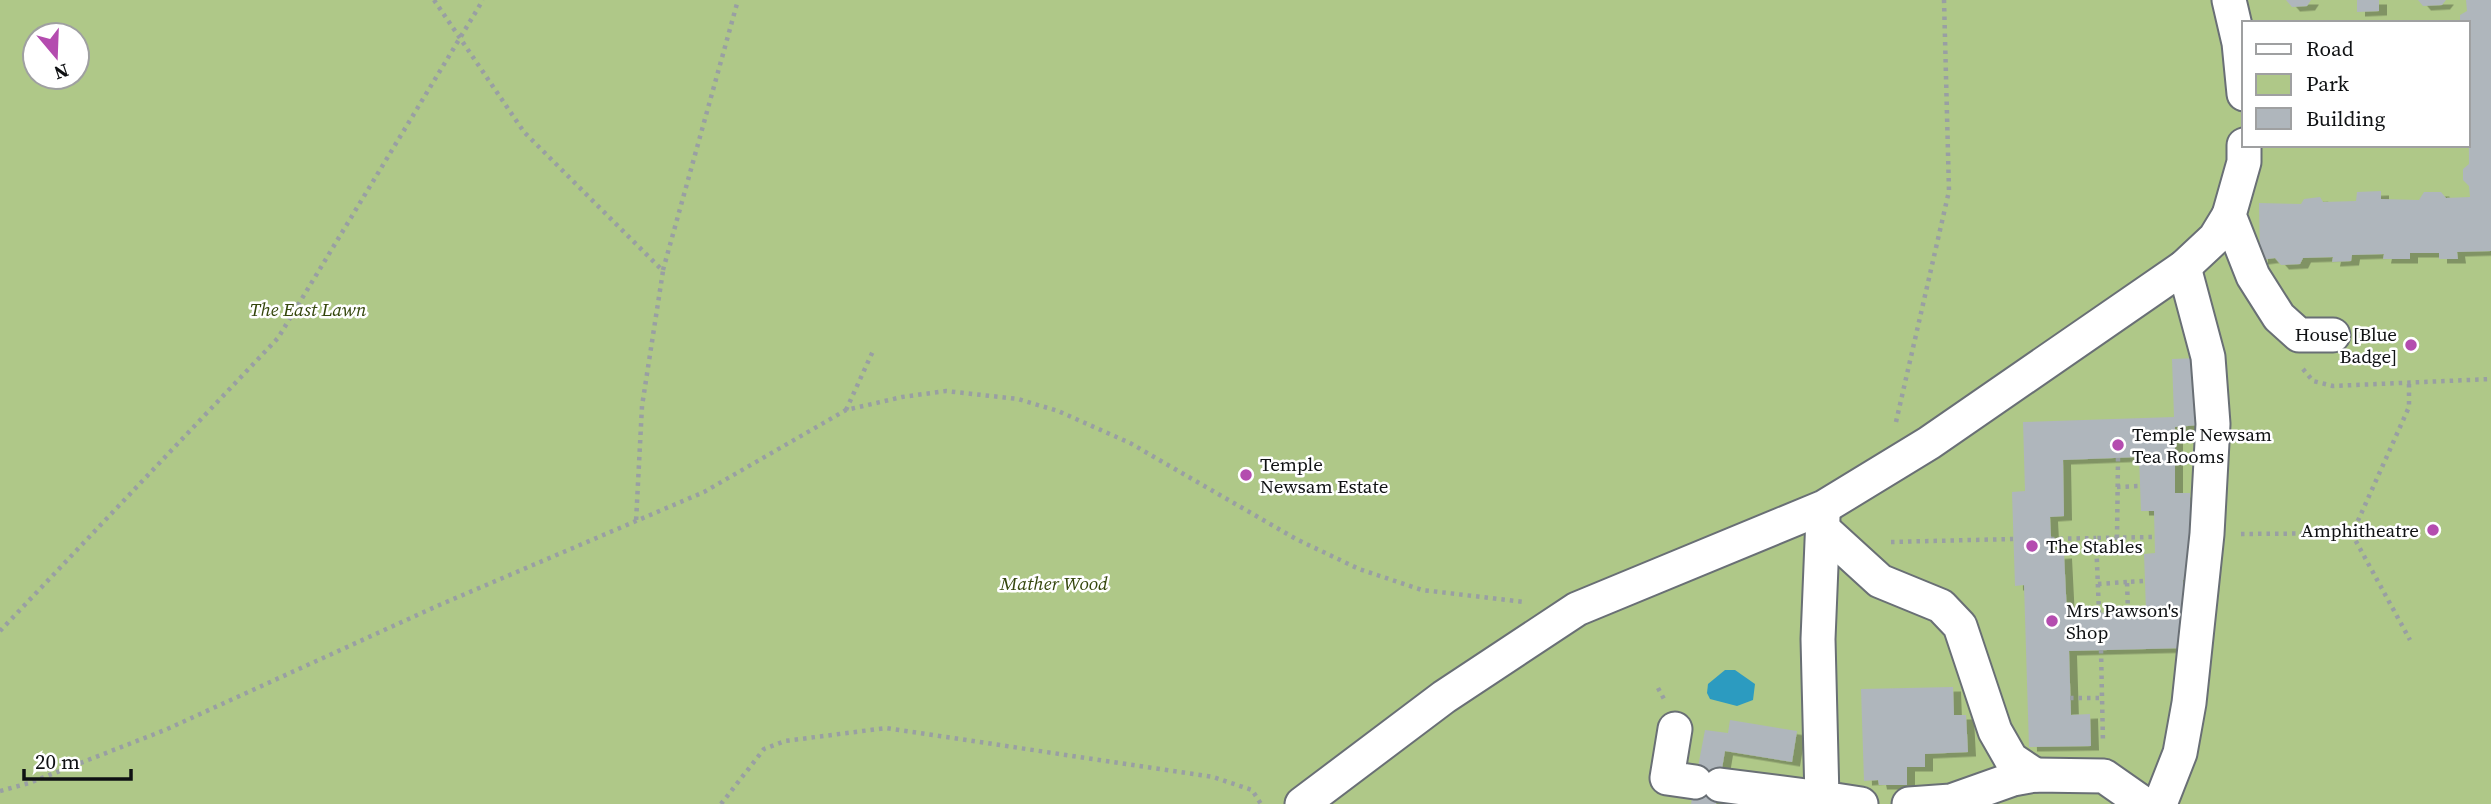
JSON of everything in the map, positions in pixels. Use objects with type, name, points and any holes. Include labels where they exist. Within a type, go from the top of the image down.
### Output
[{"type":"street","points":[[2228,0],[2239,43],[2242,74]]},
{"type":"street","points":[[1302,804],[1444,697],[1577,608],[1823,518],[1883,471],[1929,443],[2184,267],[2216,238],[2228,215],[2244,162],[2245,147]]},
{"type":"street","points":[[2228,215],[2253,276],[2279,317],[2299,335],[2333,335]]},
{"type":"street","points":[[2160,804],[2180,752],[2189,703],[2207,534],[2213,424],[2208,357],[2184,267]]},
{"type":"street","points":[[1823,518],[1880,581],[1941,606],[1960,626],[1995,732],[2011,759],[2035,775]]},
{"type":"street","points":[[1822,798],[1818,639],[1823,518]]},
{"type":"street","points":[[1675,729],[1686,788],[1822,798],[1861,804]]},
{"type":"street","points":[[1909,804],[1951,800],[2013,779],[2035,775],[2104,776],[2144,804]]},
{"type":"path","points":[[435,0],[524,132],[663,271]]},
{"type":"path","points":[[0,632],[278,338],[483,0]]},
{"type":"path","points":[[636,522],[642,406],[663,271],[738,0]]},
{"type":"path","points":[[1883,471],[1912,362],[1949,191],[1944,0]]},
{"type":"path","points":[[846,410],[873,351]]},
{"type":"path","points":[[2333,386],[2491,379]]},
{"type":"path","points":[[2352,534],[2409,407],[2409,384]]},
{"type":"path","points":[[0,791],[29,783],[165,730],[437,606],[704,492],[846,410],[902,397],[946,391],[1018,399],[1058,411],[1130,443],[1296,539],[1359,569],[1422,590],[1577,608]]},
{"type":"path","points":[[2117,538],[2118,458]]},
{"type":"path","points":[[2117,487],[2140,486]]},
{"type":"path","points":[[2207,534],[2366,533]]},
{"type":"path","points":[[2352,534],[2410,640]]},
{"type":"path","points":[[2051,539],[2155,537]]},
{"type":"path","points":[[2096,538],[2099,613]]},
{"type":"path","points":[[1887,542],[2013,539]]},
{"type":"path","points":[[2098,584],[2145,581]]},
{"type":"path","points":[[2127,582],[2128,612]]},
{"type":"path","points":[[2101,650],[2104,776]]},
{"type":"path","points":[[2070,698],[2102,698]]},
{"type":"path","points":[[721,804],[764,749],[785,740],[886,728],[1213,777],[1252,790],[1261,804]]},
{"type":"green space","name":"Temple Newsam Estate","points":[[0,0],[2491,0],[2491,804],[0,804]]},
{"type":"water","points":[[1725,670],[1735,670],[1755,684],[1753,700],[1737,706],[1710,699],[1707,693],[1708,684]]},
{"type":"building","points":[[2286,0],[2311,0],[2307,6],[2292,7]]},
{"type":"building","points":[[2357,0],[2379,0],[2379,11],[2357,12]]},
{"type":"building","points":[[2418,0],[2446,0],[2442,5],[2423,6]]},
{"type":"building","points":[[2466,0],[2491,0],[2491,251],[2457,252],[2458,259],[2439,259],[2439,253],[2410,253],[2410,259],[2383,259],[2384,254],[2352,255],[2351,261],[2332,262],[2333,257],[2303,258],[2300,264],[2281,265],[2275,258],[2260,260],[2259,203],[2301,204],[2304,199],[2320,197],[2323,202],[2356,201],[2357,192],[2381,191],[2381,199],[2419,200],[2424,192],[2441,192],[2446,198],[2470,197],[2469,186],[2463,180],[2463,169],[2469,164],[2470,147],[2470,21],[2460,21],[2460,15],[2467,11]]},
{"type":"building","name":"The Stables","points":[[2198,358],[2200,425],[2175,427],[2175,493],[2190,493],[2192,579],[2183,580],[2185,648],[2069,651],[2071,715],[2090,714],[2091,746],[2029,747],[2024,585],[2015,586],[2012,492],[2025,491],[2023,422],[2174,417],[2172,359]],"holes":[[[2139,457],[2141,511],[2154,511],[2155,553],[2144,554],[2146,611],[2067,614],[2064,554],[2052,555],[2050,517],[2064,516],[2063,460]]]},
{"type":"building","points":[[1953,687],[1954,715],[1966,715],[1968,752],[1925,754],[1925,767],[1907,767],[1907,785],[1879,785],[1878,780],[1864,781],[1861,689]]},
{"type":"building","points":[[1730,720],[1797,731],[1792,762],[1725,751],[1716,804],[1691,804],[1705,730],[1728,733]]},
{"type":"place","name":"House [Blue Badge]","points":[[2411,345]]},
{"type":"place","name":"Temple Newsam Tea Rooms","points":[[2118,445]]},
{"type":"place","name":"Temple Newsam Estate","points":[[1246,475]]},
{"type":"place","name":"Amphitheatre","points":[[2433,530]]},
{"type":"place","name":"The Stables","points":[[2032,546]]},
{"type":"place","name":"Mrs Pawson's Shop","points":[[2052,621]]},
{"type":"park label","name":"The East Lawn","points":[[308,309]]},
{"type":"park label","name":"Mather Wood","points":[[1054,583]]}]
